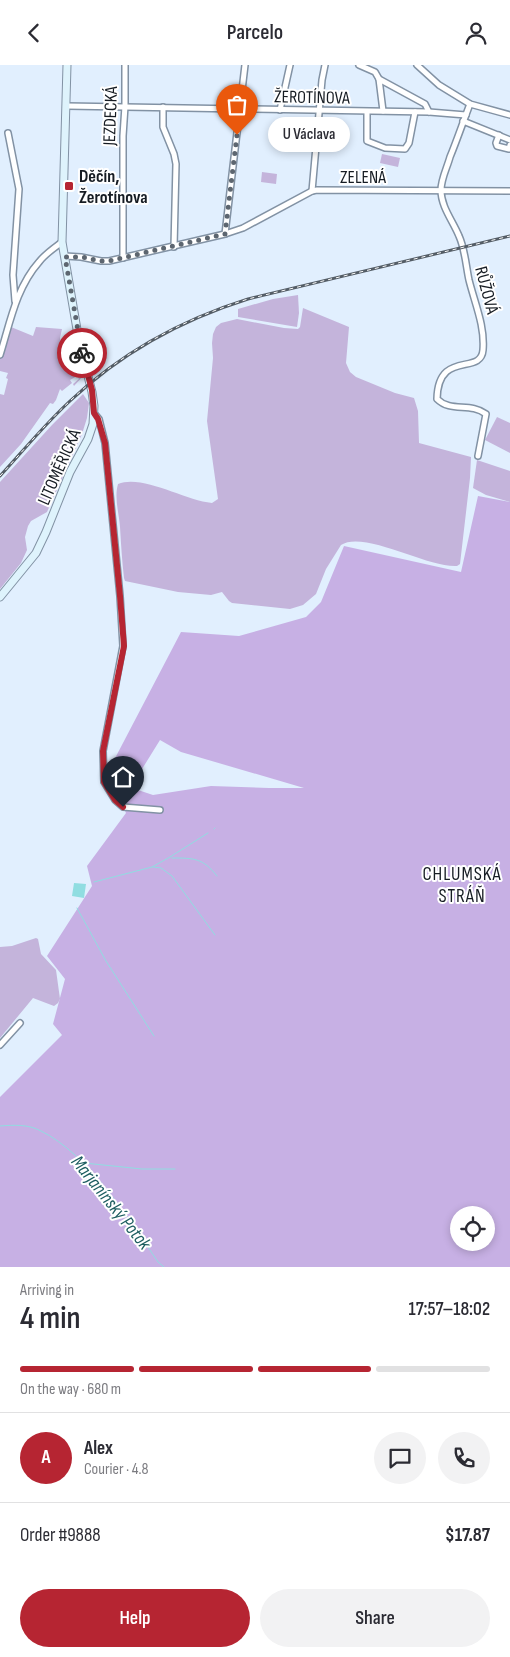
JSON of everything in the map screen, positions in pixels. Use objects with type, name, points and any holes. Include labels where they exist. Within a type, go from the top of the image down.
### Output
[{"type":"main road","name":"LITOMĚŘICKÁ","points":[[0,597],[36,553],[73,465],[90,434],[94,413],[92,390],[81,348],[62,242],[67,65]]},
{"type":"street","name":"JEZDECKÁ","points":[[123,258],[122,136],[125,106],[125,65]]},
{"type":"street","points":[[225,234],[245,65]]},
{"type":"street","points":[[280,110],[290,65]]},
{"type":"street","points":[[312,191],[325,65]]},
{"type":"street","points":[[359,65],[375,72],[379,79],[383,111]]},
{"type":"street","points":[[417,65],[440,85],[470,104],[510,115]]},
{"type":"street","points":[[379,79],[424,103],[429,112]]},
{"type":"street","points":[[441,191],[444,177],[470,104]]},
{"type":"street","name":"ŽEROTÍNOVA","points":[[67,106],[429,112],[465,118],[510,140]]},
{"type":"street","points":[[163,107],[164,127],[176,164],[174,247]]},
{"type":"street","points":[[367,111],[367,141],[385,148],[405,149],[409,143],[415,112]]},
{"type":"street","points":[[8,133],[19,189],[13,275],[15,301]]},
{"type":"street","points":[[499,135],[496,143],[497,146],[507,150],[510,145]]},
{"type":"street","name":"ZELENÁ","points":[[65,257],[82,257],[109,261],[225,234],[243,228],[312,191],[510,191]]},
{"type":"street","name":"RŮŽOVÁ","points":[[441,191],[448,214],[460,237],[469,281],[483,328],[483,352],[481,358],[474,363],[453,367],[446,371],[439,383],[437,399],[454,407],[480,409],[486,414],[478,456]]},
{"type":"street","points":[[0,355],[15,301],[38,262],[62,242]]},
{"type":"street","points":[[94,413],[98,419],[105,443],[124,646],[103,751],[104,782],[115,800],[123,807],[160,810]]},
{"type":"street","points":[[0,1045],[20,1023]]},
{"type":"shaded area","points":[[382,154],[400,158],[398,167],[380,163]]},
{"type":"shaded area","points":[[262,172],[277,174],[276,184],[261,182]]},
{"type":"shaded area","points":[[298,295],[299,313],[297,327],[238,317],[238,309],[273,299]]},
{"type":"shaded area","points":[[303,308],[349,327],[346,363],[350,372],[356,377],[395,393],[414,398],[418,411],[419,443],[471,457],[460,564],[457,566],[445,565],[365,542],[351,542],[341,545],[326,569],[316,594],[303,605],[290,609],[232,603],[222,592],[211,595],[178,592],[125,581],[117,500],[118,484],[139,482],[201,501],[212,503],[218,499],[207,421],[213,358],[212,343],[216,327],[221,323],[237,319],[298,329]]},
{"type":"shaded area","points":[[11,327],[33,336],[36,327],[62,329],[60,338],[62,348],[73,352],[78,362],[80,360],[83,376],[74,386],[73,384],[79,379],[77,376],[70,380],[72,383],[62,391],[60,389],[53,404],[50,403],[21,444],[0,467],[0,394],[4,395],[8,373],[0,371],[0,359]]},
{"type":"shaded area","points":[[83,394],[89,403],[82,434],[47,512],[31,521],[28,526],[25,537],[27,550],[21,563],[0,589],[0,482]]},
{"type":"shaded area","points":[[497,417],[510,423],[510,453],[485,440]]},
{"type":"shaded area","points":[[477,460],[510,471],[510,502],[486,495],[473,488]]},
{"type":"shaded area","points":[[478,496],[510,502],[510,1267],[0,1267],[0,1097],[62,1035],[53,1024],[65,979],[47,956],[92,886],[87,866],[126,813],[111,781],[153,795],[211,786],[304,788],[181,752],[160,740],[134,782],[112,764],[181,632],[239,636],[306,617],[321,602],[344,546],[461,572]]},
{"type":"shaded area","points":[[74,883],[86,884],[84,898],[72,896]]},
{"type":"shaded area","points":[[38,939],[41,954],[56,970],[60,999],[54,1006],[33,998],[0,1038],[0,947],[12,946]]},
{"type":"waterway","points":[[94,882],[152,867],[208,833]]},
{"type":"waterway","points":[[172,858],[198,860],[217,876]]},
{"type":"waterway","points":[[153,867],[161,868],[172,876],[215,935]]},
{"type":"waterway","points":[[77,908],[106,961],[154,1036]]},
{"type":"waterway","name":"Marjanínský Potok","points":[[0,1126],[21,1125],[31,1127],[58,1141],[75,1155],[106,1189],[158,1262],[164,1267]]},
{"type":"waterway","points":[[84,1163],[142,1169],[175,1169]]},
{"type":"railway","points":[[0,476],[70,401],[110,367],[153,339],[199,317],[248,299],[510,236]]},
{"type":"way so far","points":[[82,353],[65,257],[82,257],[109,261],[225,234],[237,135]]},
{"type":"place","name":"U Václava","points":[[237,135]]},
{"type":"place","name":"Děčín, Žerotínova","points":[[69,186]]},
{"type":"district","name":"CHLUMSKÁ STRÁŇ","points":[[462,884]]},
{"type":"route","points":[[82,353],[92,390],[94,413],[98,419],[105,443],[124,646],[103,751],[104,782],[115,800],[123,807]]}]
